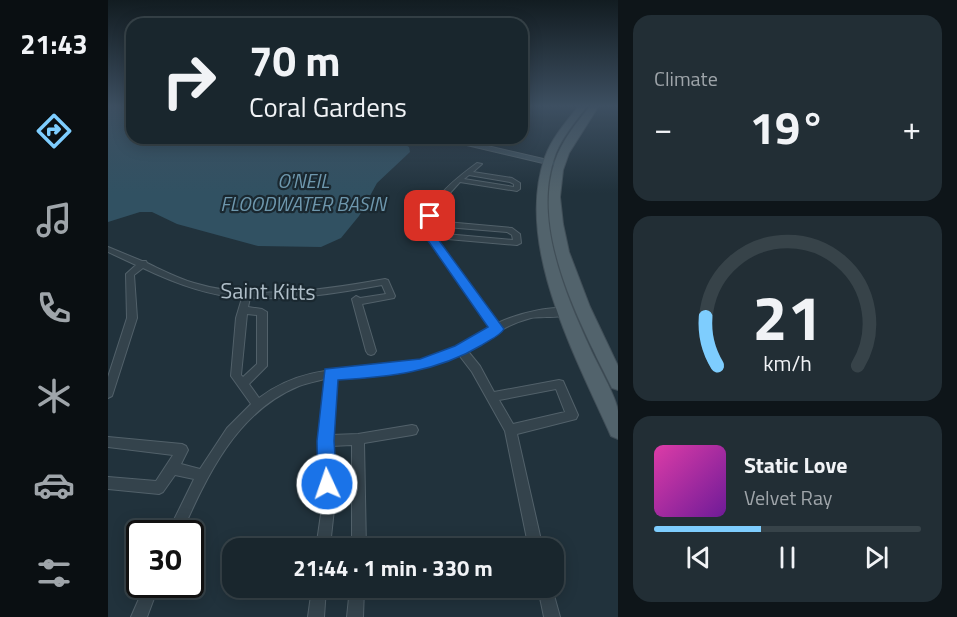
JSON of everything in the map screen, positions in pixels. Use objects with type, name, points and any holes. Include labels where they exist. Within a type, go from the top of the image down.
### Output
[{"type":"main road","points":[[561,136],[558,140],[554,163],[555,197],[562,250],[580,303],[618,383]]},
{"type":"main road","points":[[573,136],[554,163],[542,187],[544,232],[549,262],[618,430]]},
{"type":"main road","points":[[468,144],[554,163]]},
{"type":"street","points":[[479,164],[458,180],[432,209],[429,224],[430,235],[497,329]]},
{"type":"street","points":[[458,180],[517,189],[517,183],[512,180],[468,173]]},
{"type":"street","points":[[429,224],[509,230],[516,234],[517,243],[430,235]]},
{"type":"street","name":"Saint Kitts","points":[[108,249],[194,286],[247,294],[333,292],[386,282],[391,296],[358,302]]},
{"type":"street","points":[[108,393],[132,318],[129,274],[143,263]]},
{"type":"street","points":[[353,288],[371,351]]},
{"type":"street","points":[[247,294],[243,310],[236,376],[257,403]]},
{"type":"street","points":[[242,384],[262,366],[262,312],[243,310]]},
{"type":"street","points":[[181,520],[217,447],[241,418],[257,403],[277,390],[310,377],[331,373],[403,369],[430,362],[461,350],[497,329],[532,314],[568,312]]},
{"type":"street","points":[[461,350],[476,369],[510,430],[534,538]]},
{"type":"street","points":[[325,538],[329,500],[326,441],[331,373]]},
{"type":"street","points":[[493,397],[559,384],[572,415],[510,430]]},
{"type":"street","points":[[326,441],[358,439],[412,430]]},
{"type":"street","points":[[358,439],[359,538]]},
{"type":"street","points":[[108,442],[182,450],[159,488],[108,483]]},
{"type":"street","points":[[172,468],[201,476]]},
{"type":"street","points":[[140,617],[147,598]]},
{"type":"street","points":[[316,617],[318,598]]},
{"type":"street","points":[[355,617],[356,598]]},
{"type":"street","points":[[547,598],[552,617]]},
{"type":"water","name":"O'NEIL FLOODWATER BASIN","points":[[108,136],[126,136],[126,144],[404,144],[409,147],[410,152],[377,183],[359,216],[341,238],[321,247],[258,246],[177,224],[152,212],[140,212],[108,222]]},
{"type":"route","points":[[327,484],[325,468],[331,373],[376,372],[420,365],[461,350],[497,329],[430,235],[430,216]]}]
